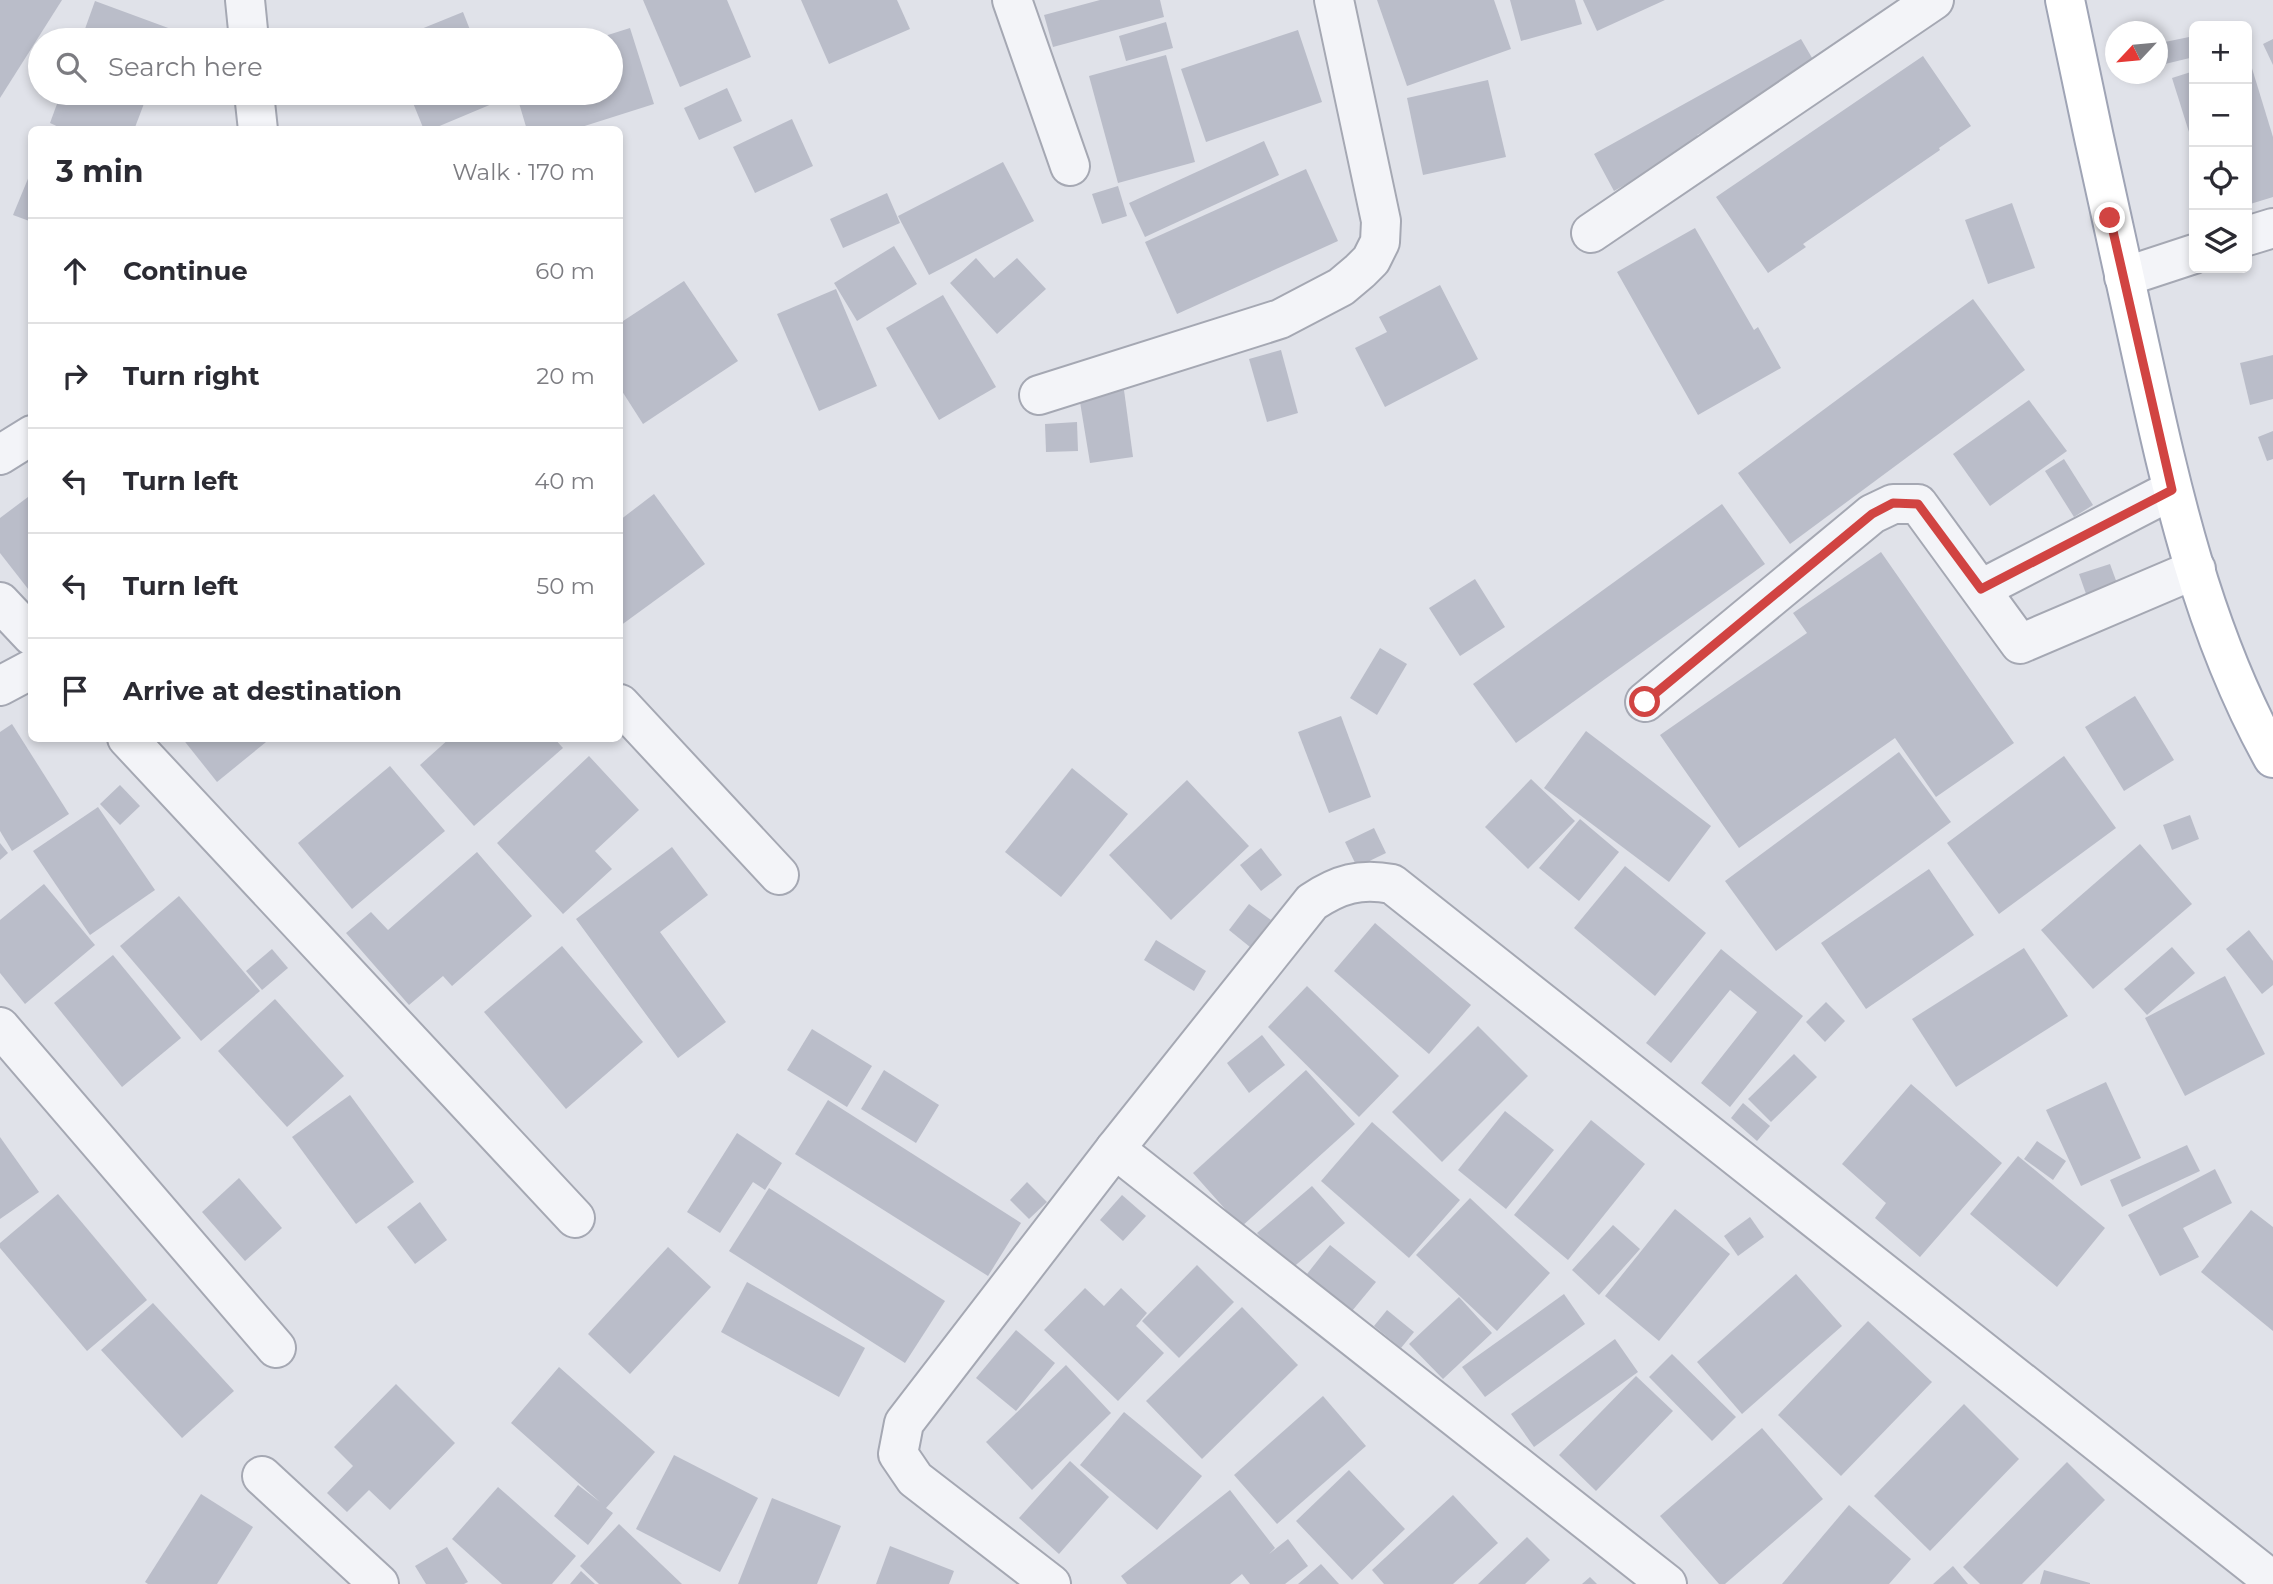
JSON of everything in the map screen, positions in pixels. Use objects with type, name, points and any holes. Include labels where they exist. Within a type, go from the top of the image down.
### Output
[{"type":"main road","points":[[2065,0],[2110,218],[2172,490],[2217,639],[2254,724],[2273,758]]},
{"type":"street","points":[[245,0],[248,28]]},
{"type":"street","points":[[1012,0],[1070,166]]},
{"type":"street","points":[[1039,394],[1280,319],[1341,288],[1371,260],[1380,242],[1381,221],[1334,0]]},
{"type":"street","points":[[1591,233],[1934,0]]},
{"type":"street","points":[[255,105],[258,126]]},
{"type":"street","points":[[2252,234],[2273,228]]},
{"type":"street","points":[[2124,277],[2189,256]]},
{"type":"street","points":[[0,455],[28,438]]},
{"type":"street","points":[[1981,589],[2172,490]]},
{"type":"street","points":[[1645,702],[1872,514],[1893,503],[1918,504],[2020,644],[2196,569]]},
{"type":"street","points":[[0,602],[28,632]]},
{"type":"street","points":[[0,686],[28,671]]},
{"type":"street","points":[[623,707],[779,875]]},
{"type":"street","points":[[131,742],[575,1218]]},
{"type":"street","points":[[1051,1584],[915,1479],[898,1454],[904,1423],[1115,1149],[1312,902],[1332,889],[1373,880],[1392,884],[2273,1581]]},
{"type":"street","points":[[0,1027],[276,1348]]},
{"type":"street","points":[[1115,1149],[1667,1584]]},
{"type":"street","points":[[262,1476],[379,1584]]},
{"type":"building","points":[[0,0],[62,0],[44,28],[28,28],[28,54],[0,98]]},
{"type":"building","points":[[643,0],[727,0],[751,57],[680,87]]},
{"type":"building","points":[[801,0],[897,0],[910,29],[829,64]]},
{"type":"building","points":[[1100,0],[1160,0],[1164,17],[1053,47],[1044,15]]},
{"type":"building","points":[[1377,0],[1494,0],[1511,49],[1407,86]]},
{"type":"building","points":[[1510,0],[1575,0],[1582,24],[1521,41]]},
{"type":"building","points":[[1583,0],[1665,0],[1597,31]]},
{"type":"building","points":[[95,1],[168,28],[85,28]]},
{"type":"building","points":[[463,12],[469,28],[424,28]]},
{"type":"building","points":[[1166,22],[1173,48],[1126,61],[1119,36]]},
{"type":"building","points":[[630,28],[654,104],[585,126],[526,126],[520,105],[623,105],[623,30]]},
{"type":"building","points":[[1298,30],[1322,102],[1206,142],[1181,69]]},
{"type":"building","points":[[2189,37],[2189,58],[2168,63],[2168,41]]},
{"type":"building","points":[[1801,39],[1818,68],[1697,135],[1702,142],[1614,191],[1594,154]]},
{"type":"building","points":[[2273,39],[2273,65],[2263,44]]},
{"type":"building","points":[[1166,55],[1195,162],[1118,183],[1089,76]]},
{"type":"building","points":[[1923,56],[1971,126],[1803,244],[1806,247],[1768,273],[1716,197]]},
{"type":"building","points":[[2252,68],[2273,137],[2273,197],[2252,203]]},
{"type":"building","points":[[2189,73],[2189,132],[2172,78]]},
{"type":"building","points":[[1488,80],[1506,157],[1423,175],[1407,98]]},
{"type":"building","points":[[727,88],[742,121],[699,140],[684,108]]},
{"type":"building","points":[[57,105],[143,105],[136,126],[56,126],[50,123]]},
{"type":"building","points":[[414,105],[489,105],[440,126],[422,126]]},
{"type":"building","points":[[792,119],[813,166],[755,193],[733,147]]},
{"type":"building","points":[[1264,141],[1279,175],[1145,237],[1129,203]]},
{"type":"building","points":[[1003,162],[1034,221],[929,275],[898,216]]},
{"type":"building","points":[[1306,169],[1338,241],[1177,314],[1145,242]]},
{"type":"building","points":[[28,179],[28,221],[13,215]]},
{"type":"building","points":[[1118,186],[1127,216],[1102,224],[1092,194]]},
{"type":"building","points":[[887,193],[900,223],[843,248],[830,219]]},
{"type":"building","points":[[2012,203],[2035,268],[1988,284],[1965,220]]},
{"type":"building","points":[[1695,228],[1754,330],[1758,327],[1781,368],[1698,415],[1617,272]]},
{"type":"building","points":[[894,246],[917,284],[857,321],[834,283]]},
{"type":"building","points":[[976,258],[994,278],[1017,258],[1046,289],[997,334],[950,283]]},
{"type":"building","points":[[684,281],[738,361],[643,424],[623,393],[623,321]]},
{"type":"building","points":[[1440,285],[1478,359],[1385,407],[1355,348],[1387,332],[1379,317]]},
{"type":"building","points":[[836,289],[877,386],[819,411],[777,314]]},
{"type":"building","points":[[943,295],[996,387],[939,420],[886,328]]},
{"type":"building","points":[[1973,299],[2025,370],[1790,544],[1738,473]]},
{"type":"building","points":[[1281,350],[1298,413],[1267,422],[1249,359]]},
{"type":"building","points":[[2273,355],[2273,399],[2250,405],[2240,363]]},
{"type":"building","points":[[1124,390],[1133,457],[1090,463],[1079,396]]},
{"type":"building","points":[[2029,400],[2067,451],[1990,506],[1953,454]]},
{"type":"building","points":[[1077,422],[1078,451],[1046,452],[1045,424]]},
{"type":"building","points":[[2273,431],[2273,459],[2267,461],[2258,437]]},
{"type":"building","points":[[2064,459],[2093,505],[2074,517],[2045,471]]},
{"type":"building","points":[[654,494],[705,564],[623,624],[623,518]]},
{"type":"building","points":[[28,497],[28,589],[0,553],[0,518]]},
{"type":"building","points":[[1722,504],[1765,564],[1516,743],[1473,684]]},
{"type":"building","points":[[1881,552],[2014,743],[1936,797],[1895,738],[1739,848],[1660,735],[1807,633],[1793,613]]},
{"type":"building","points":[[2110,564],[2122,597],[2091,608],[2079,574]]},
{"type":"building","points":[[1475,579],[1505,627],[1460,656],[1429,608]]},
{"type":"building","points":[[1380,648],[1407,664],[1377,715],[1350,698]]},
{"type":"building","points":[[2135,696],[2174,760],[2124,791],[2085,727]]},
{"type":"building","points":[[1341,716],[1371,797],[1329,813],[1298,732]]},
{"type":"building","points":[[12,724],[69,814],[12,851],[0,831],[0,732]]},
{"type":"building","points":[[1586,731],[1711,826],[1669,882],[1544,788]]},
{"type":"building","points":[[185,742],[266,742],[217,782]]},
{"type":"building","points":[[446,742],[558,742],[563,748],[474,826],[420,765]]},
{"type":"building","points":[[1899,752],[1951,822],[1776,951],[1725,881]]},
{"type":"building","points":[[589,756],[639,810],[595,851],[612,869],[563,914],[497,843]]},
{"type":"building","points":[[2064,756],[2116,828],[1999,914],[1947,843]]},
{"type":"building","points":[[390,766],[445,831],[352,909],[298,843]]},
{"type":"building","points":[[1072,768],[1128,814],[1061,897],[1005,852]]},
{"type":"building","points":[[1531,779],[1575,821],[1528,869],[1485,827]]},
{"type":"building","points":[[1187,780],[1249,846],[1171,920],[1109,855]]},
{"type":"building","points":[[120,785],[140,806],[120,825],[100,804]]},
{"type":"building","points":[[98,807],[155,890],[90,935],[33,851]]},
{"type":"building","points":[[2190,815],[2199,839],[2172,850],[2163,825]]},
{"type":"building","points":[[1580,819],[1619,852],[1579,901],[1539,868]]},
{"type":"building","points":[[1374,828],[1386,853],[1357,867],[1345,842]]},
{"type":"building","points":[[0,843],[8,853],[0,860]]},
{"type":"building","points":[[2140,844],[2192,904],[2093,989],[2041,930]]},
{"type":"building","points":[[672,847],[708,895],[660,932],[726,1022],[678,1058],[576,919]]},
{"type":"building","points":[[1261,848],[1282,875],[1261,891],[1240,865]]},
{"type":"building","points":[[477,852],[532,916],[452,986],[443,976],[409,1005],[346,933],[371,912],[388,930]]},
{"type":"building","points":[[1625,866],[1706,933],[1655,996],[1574,928]]},
{"type":"building","points":[[1929,869],[1974,935],[1866,1009],[1821,943]]},
{"type":"building","points":[[44,884],[95,945],[25,1004],[0,973],[0,920]]},
{"type":"building","points":[[179,896],[260,991],[201,1041],[120,946]]},
{"type":"building","points":[[1249,904],[1271,920],[1250,947],[1229,930]]},
{"type":"building","points":[[1375,923],[1471,1005],[1429,1054],[1334,971]]},
{"type":"building","points":[[2249,930],[2273,961],[2273,985],[2262,994],[2226,949]]},
{"type":"building","points":[[1156,940],[1206,971],[1194,991],[1144,960]]},
{"type":"building","points":[[562,946],[643,1042],[566,1109],[484,1012]]},
{"type":"building","points":[[2172,947],[2195,973],[2147,1015],[2124,989]]},
{"type":"building","points":[[2024,948],[2068,1016],[1956,1087],[1912,1019]]},
{"type":"building","points":[[272,949],[288,968],[262,990],[246,971]]},
{"type":"building","points":[[1721,949],[1803,1016],[1730,1107],[1701,1083],[1757,1012],[1730,990],[1671,1063],[1646,1043]]},
{"type":"building","points":[[113,955],[181,1038],[122,1087],[54,1003]]},
{"type":"building","points":[[2225,976],[2265,1054],[2185,1096],[2145,1018]]},
{"type":"building","points":[[1307,986],[1399,1076],[1359,1117],[1268,1027]]},
{"type":"building","points":[[275,999],[344,1076],[287,1127],[218,1051]]},
{"type":"building","points":[[1826,1002],[1845,1021],[1825,1042],[1806,1022]]},
{"type":"building","points":[[1478,1026],[1528,1076],[1442,1162],[1392,1112]]},
{"type":"building","points":[[812,1029],[872,1066],[847,1107],[787,1070]]},
{"type":"building","points":[[1262,1035],[1285,1065],[1249,1093],[1227,1063]]},
{"type":"building","points":[[1794,1054],[1817,1077],[1771,1122],[1748,1099]]},
{"type":"building","points":[[884,1070],[939,1105],[916,1143],[861,1109]]},
{"type":"building","points":[[1306,1070],[1355,1124],[1241,1227],[1193,1173]]},
{"type":"building","points":[[2106,1082],[2141,1158],[2081,1186],[2046,1110]]},
{"type":"building","points":[[1911,1084],[2002,1163],[1920,1257],[1875,1218],[1886,1203],[1842,1164]]},
{"type":"building","points":[[350,1095],[414,1182],[356,1224],[292,1137]]},
{"type":"building","points":[[828,1100],[1021,1223],[988,1276],[795,1154]]},
{"type":"building","points":[[1743,1103],[1770,1126],[1757,1141],[1731,1118]]},
{"type":"building","points":[[1505,1111],[1554,1150],[1506,1209],[1458,1170]]},
{"type":"building","points":[[1591,1120],[1645,1164],[1568,1260],[1514,1215]]},
{"type":"building","points":[[1372,1122],[1460,1200],[1409,1258],[1321,1181]]},
{"type":"building","points":[[737,1133],[782,1163],[765,1190],[753,1182],[720,1233],[687,1212]]},
{"type":"building","points":[[0,1137],[39,1192],[0,1219]]},
{"type":"building","points":[[2037,1141],[2066,1161],[2053,1180],[2024,1159]]},
{"type":"building","points":[[2187,1145],[2200,1171],[2122,1207],[2110,1180]]},
{"type":"building","points":[[2018,1156],[2105,1228],[2057,1287],[1970,1214]]},
{"type":"building","points":[[2215,1169],[2232,1203],[2183,1228],[2199,1257],[2160,1276],[2128,1215]]},
{"type":"building","points":[[239,1178],[282,1228],[245,1261],[202,1212]]},
{"type":"building","points":[[1027,1182],[1047,1202],[1029,1219],[1010,1200]]},
{"type":"building","points":[[1312,1186],[1345,1223],[1290,1270],[1257,1233]]},
{"type":"building","points":[[769,1188],[945,1301],[905,1363],[729,1251]]},
{"type":"building","points":[[58,1194],[147,1300],[87,1351],[0,1248],[0,1243]]},
{"type":"building","points":[[1122,1195],[1146,1216],[1123,1241],[1100,1220]]},
{"type":"building","points":[[1470,1198],[1550,1273],[1497,1331],[1416,1255]]},
{"type":"building","points":[[420,1202],[447,1240],[415,1264],[387,1227]]},
{"type":"building","points":[[1675,1209],[1730,1254],[1659,1341],[1605,1296]]},
{"type":"building","points":[[2251,1210],[2273,1227],[2273,1331],[2201,1272]]},
{"type":"building","points":[[1750,1217],[1764,1237],[1738,1256],[1724,1236]]},
{"type":"building","points":[[1613,1225],[1640,1249],[1599,1295],[1572,1270]]},
{"type":"building","points":[[1330,1245],[1376,1282],[1352,1311],[1307,1274]]},
{"type":"building","points":[[668,1247],[711,1287],[630,1374],[588,1334]]},
{"type":"building","points":[[1197,1265],[1234,1302],[1179,1358],[1142,1321]]},
{"type":"building","points":[[1796,1274],[1842,1326],[1742,1414],[1697,1362]]},
{"type":"building","points":[[747,1282],[865,1348],[839,1397],[721,1332]]},
{"type":"building","points":[[1085,1288],[1104,1306],[1121,1288],[1147,1313],[1136,1326],[1164,1353],[1118,1401],[1044,1330]]},
{"type":"building","points":[[1564,1294],[1585,1324],[1485,1397],[1462,1367]]},
{"type":"building","points":[[1459,1297],[1492,1333],[1443,1379],[1409,1344]]},
{"type":"building","points":[[153,1303],[234,1391],[182,1438],[101,1350]]},
{"type":"building","points":[[1242,1307],[1298,1365],[1202,1459],[1146,1401]]},
{"type":"building","points":[[1387,1310],[1414,1332],[1401,1348],[1374,1326]]},
{"type":"building","points":[[1868,1321],[1932,1382],[1841,1476],[1778,1415]]},
{"type":"building","points":[[1016,1330],[1055,1363],[1016,1411],[976,1378]]},
{"type":"building","points":[[1615,1339],[1638,1372],[1534,1447],[1511,1414]]},
{"type":"building","points":[[1672,1354],[1736,1417],[1712,1441],[1649,1377]]},
{"type":"building","points":[[1066,1365],[1111,1413],[1032,1490],[986,1442]]},
{"type":"building","points":[[559,1367],[655,1452],[606,1508],[613,1513],[588,1545],[554,1516],[578,1485],[600,1502],[511,1423]]},
{"type":"building","points":[[1636,1376],[1673,1411],[1596,1491],[1559,1455]]},
{"type":"building","points":[[396,1384],[455,1443],[390,1510],[369,1490],[347,1512],[327,1493],[353,1466],[334,1447]]},
{"type":"building","points":[[1323,1396],[1366,1446],[1277,1524],[1234,1475]]},
{"type":"building","points":[[1964,1404],[2019,1459],[1930,1551],[1874,1496]]},
{"type":"building","points":[[1124,1412],[1202,1476],[1157,1530],[1080,1465]]},
{"type":"building","points":[[1762,1428],[1823,1499],[1725,1584],[1719,1584],[1660,1516]]},
{"type":"building","points":[[674,1455],[758,1498],[720,1572],[636,1529]]},
{"type":"building","points":[[1070,1461],[1109,1497],[1059,1554],[1019,1518]]},
{"type":"building","points":[[2067,1462],[2105,1500],[2022,1584],[1980,1584],[1963,1567]]},
{"type":"building","points":[[1349,1470],[1405,1529],[1352,1580],[1296,1521]]},
{"type":"building","points":[[498,1487],[576,1556],[552,1584],[502,1584],[452,1539]]},
{"type":"building","points":[[1230,1490],[1275,1548],[1269,1554],[1288,1539],[1308,1566],[1285,1584],[1250,1584],[1242,1574],[1230,1584],[1127,1584],[1121,1576]]},
{"type":"building","points":[[201,1494],[253,1527],[217,1584],[148,1584],[145,1582]]},
{"type":"building","points":[[1453,1495],[1498,1543],[1453,1584],[1384,1584],[1372,1570]]},
{"type":"building","points":[[772,1498],[841,1526],[817,1584],[738,1584]]},
{"type":"building","points":[[1849,1505],[1911,1559],[1889,1584],[1782,1584]]},
{"type":"building","points":[[619,1524],[682,1584],[599,1584],[580,1566]]},
{"type":"building","points":[[1527,1537],[1550,1560],[1525,1584],[1478,1584]]},
{"type":"building","points":[[890,1546],[954,1571],[949,1584],[876,1584]]},
{"type":"building","points":[[447,1547],[468,1582],[426,1584],[415,1566]]},
{"type":"building","points":[[1321,1564],[1339,1584],[1298,1584]]},
{"type":"building","points":[[1953,1566],[1968,1584],[1933,1584]]},
{"type":"building","points":[[2044,1570],[2090,1583],[2090,1584],[2040,1584]]},
{"type":"building","points":[[581,1571],[595,1584],[570,1584]]},
{"type":"building","points":[[1590,1577],[1597,1584],[1582,1584]]},
{"type":"route","points":[[1645,702],[1872,514],[1893,503],[1918,504],[1981,589],[2172,490],[2110,218]]}]
